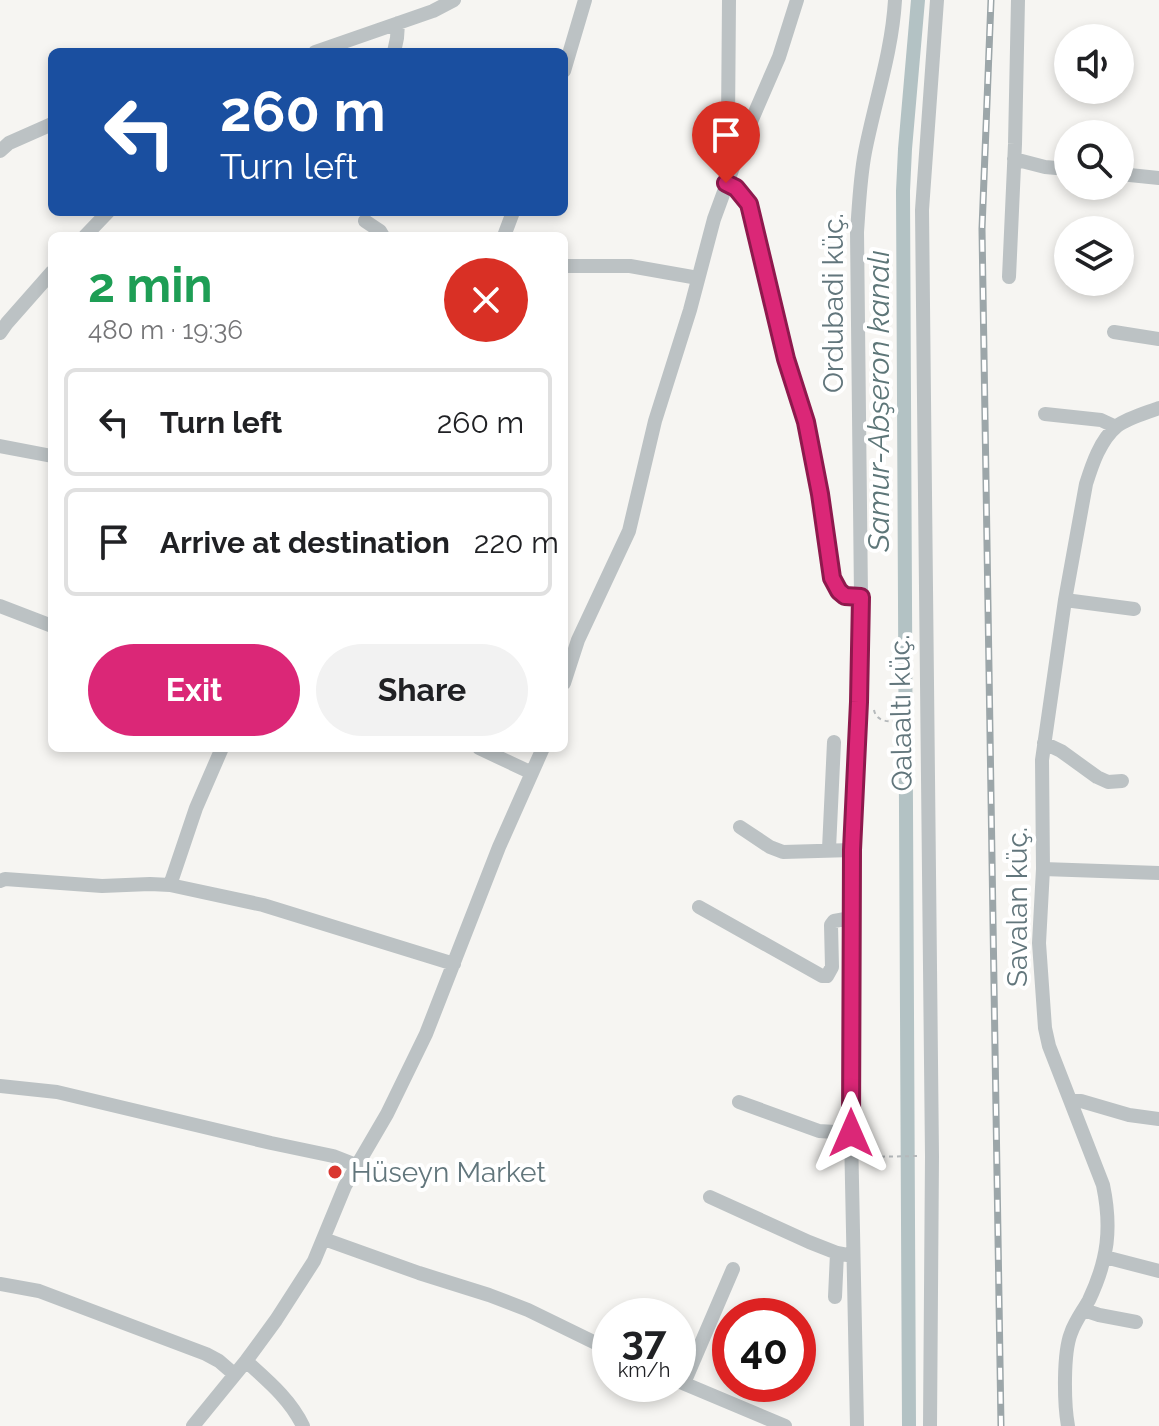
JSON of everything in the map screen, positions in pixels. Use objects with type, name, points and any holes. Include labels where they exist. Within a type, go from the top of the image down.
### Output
[{"type":"street","points":[[326,48],[433,11],[454,0]]},
{"type":"street","points":[[568,57],[585,0]]},
{"type":"street","points":[[729,0],[728,124],[731,131],[743,140]]},
{"type":"street","points":[[568,672],[584,626],[629,531],[655,421],[687,320],[705,247],[726,183],[779,57],[797,0]]},
{"type":"street","name":"Ordubadi küç.","points":[[857,1426],[851,1133],[851,918],[861,597],[857,232],[865,152],[889,46],[895,0]]},
{"type":"street","name":"Qalaaltı küç.","points":[[930,1426],[932,1156],[922,210],[937,0]]},
{"type":"street","points":[[1009,277],[1018,0]]},
{"type":"street","points":[[395,48],[398,23]]},
{"type":"street","points":[[0,151],[9,143],[48,126]]},
{"type":"street","points":[[1014,159],[1054,168]]},
{"type":"street","points":[[1134,175],[1159,178]]},
{"type":"street","points":[[726,183],[736,188],[749,204],[786,359],[806,422],[832,578],[845,596],[861,597]]},
{"type":"street","points":[[365,221],[381,232]]},
{"type":"street","points":[[568,266],[630,266],[698,278]]},
{"type":"street","points":[[0,333],[48,277]]},
{"type":"street","points":[[1114,332],[1159,339]]},
{"type":"street","points":[[1045,414],[1101,420],[1116,427],[1159,408]]},
{"type":"street","name":"Savalan küç.","points":[[1068,1426],[1068,1345],[1074,1324],[1093,1291],[1105,1257],[1108,1230],[1103,1185],[1049,1046],[1045,1028],[1039,943],[1044,743],[1086,484],[1099,450],[1116,427]]},
{"type":"street","points":[[0,446],[48,455]]},
{"type":"street","points":[[1065,600],[1134,609]]},
{"type":"street","points":[[0,606],[48,624]]},
{"type":"street","points":[[829,849],[834,742]]},
{"type":"street","points":[[1044,743],[1061,751],[1097,777],[1108,782],[1122,781]]},
{"type":"street","points":[[170,885],[196,808],[220,752]]},
{"type":"street","points":[[487,752],[532,773]]},
{"type":"street","points":[[193,1426],[246,1361],[299,1286],[324,1239],[345,1186],[405,1081],[499,847],[541,752]]},
{"type":"street","points":[[740,827],[783,852],[852,850]]},
{"type":"street","points":[[1043,869],[1159,873]]},
{"type":"street","points":[[0,881],[102,886],[170,885],[263,905],[454,964]]},
{"type":"street","points":[[699,907],[822,976],[827,976],[832,967],[831,925],[834,921],[851,918]]},
{"type":"street","points":[[0,1086],[57,1092],[333,1156],[356,1165]]},
{"type":"street","points":[[1072,1101],[1159,1119]]},
{"type":"street","points":[[739,1102],[819,1131],[851,1133]]},
{"type":"street","points":[[710,1197],[837,1253],[853,1256]]},
{"type":"street","points":[[324,1239],[489,1295],[592,1341]]},
{"type":"street","points":[[835,1297],[837,1253]]},
{"type":"street","points":[[1105,1257],[1159,1271]]},
{"type":"street","points":[[696,1349],[733,1269]]},
{"type":"street","points":[[0,1284],[39,1291],[138,1327],[206,1354],[234,1374]]},
{"type":"street","points":[[1084,1310],[1136,1322]]},
{"type":"street","points":[[246,1361],[282,1395],[303,1426]]},
{"type":"street","points":[[696,1388],[785,1426]]},
{"type":"path","points":[[859,702],[872,707],[877,719],[926,719]]},
{"type":"path","points":[[852,1158],[932,1156]]},
{"type":"waterway","name":"Samur-Abşeron kanalı","points":[[909,1426],[903,191],[918,0]]},
{"type":"railway","points":[[991,0],[982,229],[1001,1426]]},
{"type":"place","name":"Hüseyn Market","points":[[335,1172]]},
{"type":"route","points":[[726,183],[736,188],[749,204],[786,359],[806,422],[832,578],[845,596],[861,597],[852,850],[851,1133]]}]
